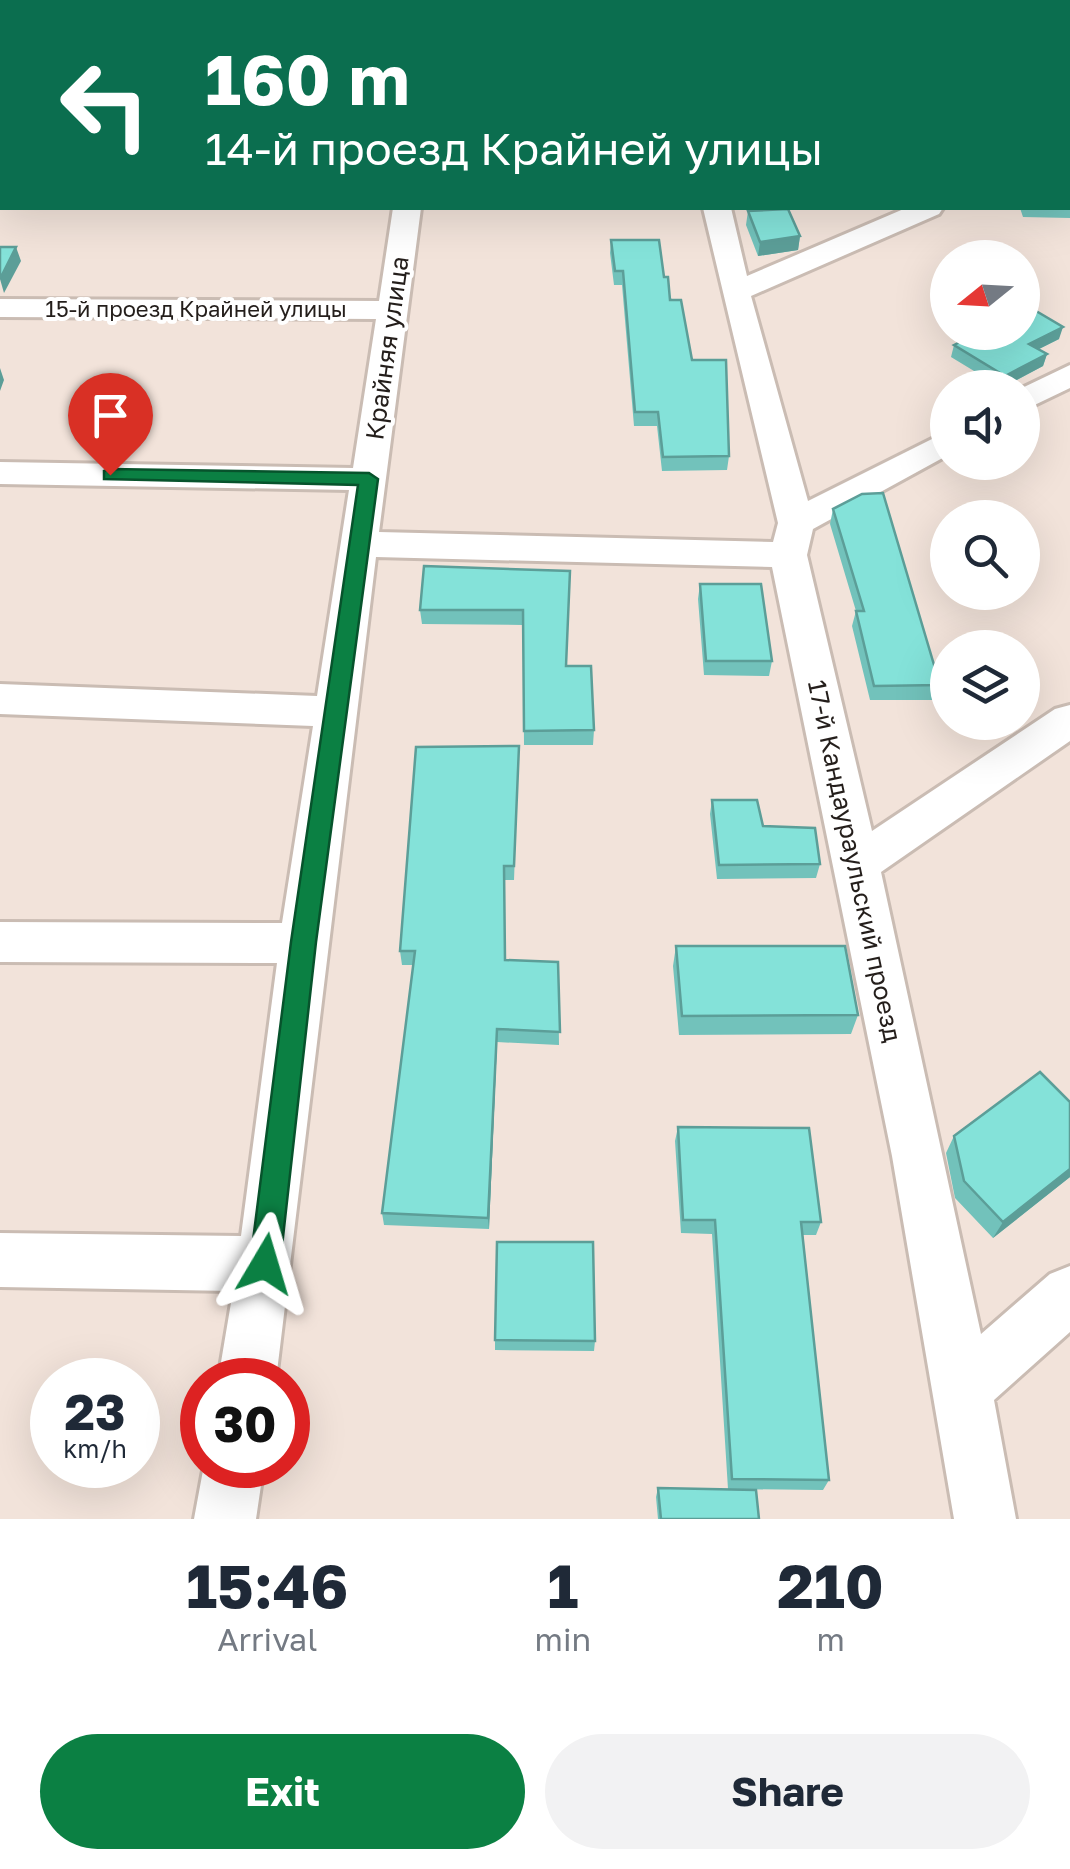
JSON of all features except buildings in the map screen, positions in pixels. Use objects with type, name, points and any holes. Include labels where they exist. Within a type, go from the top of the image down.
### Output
[{"type":"street","name":"Крайняя улица","points":[[250,1358],[303,942],[407,210]]},
{"type":"street","name":"17-й Кандаураульский проезд","points":[[718,210],[792,539],[964,1388],[985,1519]]},
{"type":"street","points":[[734,292],[924,210]]},
{"type":"street","name":"15-й проезд Крайней улицы","points":[[0,308],[393,310]]},
{"type":"street","points":[[1040,392],[1070,376]]},
{"type":"street","points":[[360,544],[792,539],[930,453]]},
{"type":"street","points":[[0,473],[369,479]]},
{"type":"street","points":[[0,699],[336,712]]},
{"type":"street","points":[[858,864],[1070,720]]},
{"type":"street","points":[[0,942],[303,942]]},
{"type":"street","points":[[0,1260],[265,1264]]},
{"type":"street","points":[[964,1388],[1070,1294]]},
{"type":"street","points":[[226,1519],[231,1488]]},
{"type":"route","points":[[110,475],[369,479],[303,942],[265,1264]]}]
